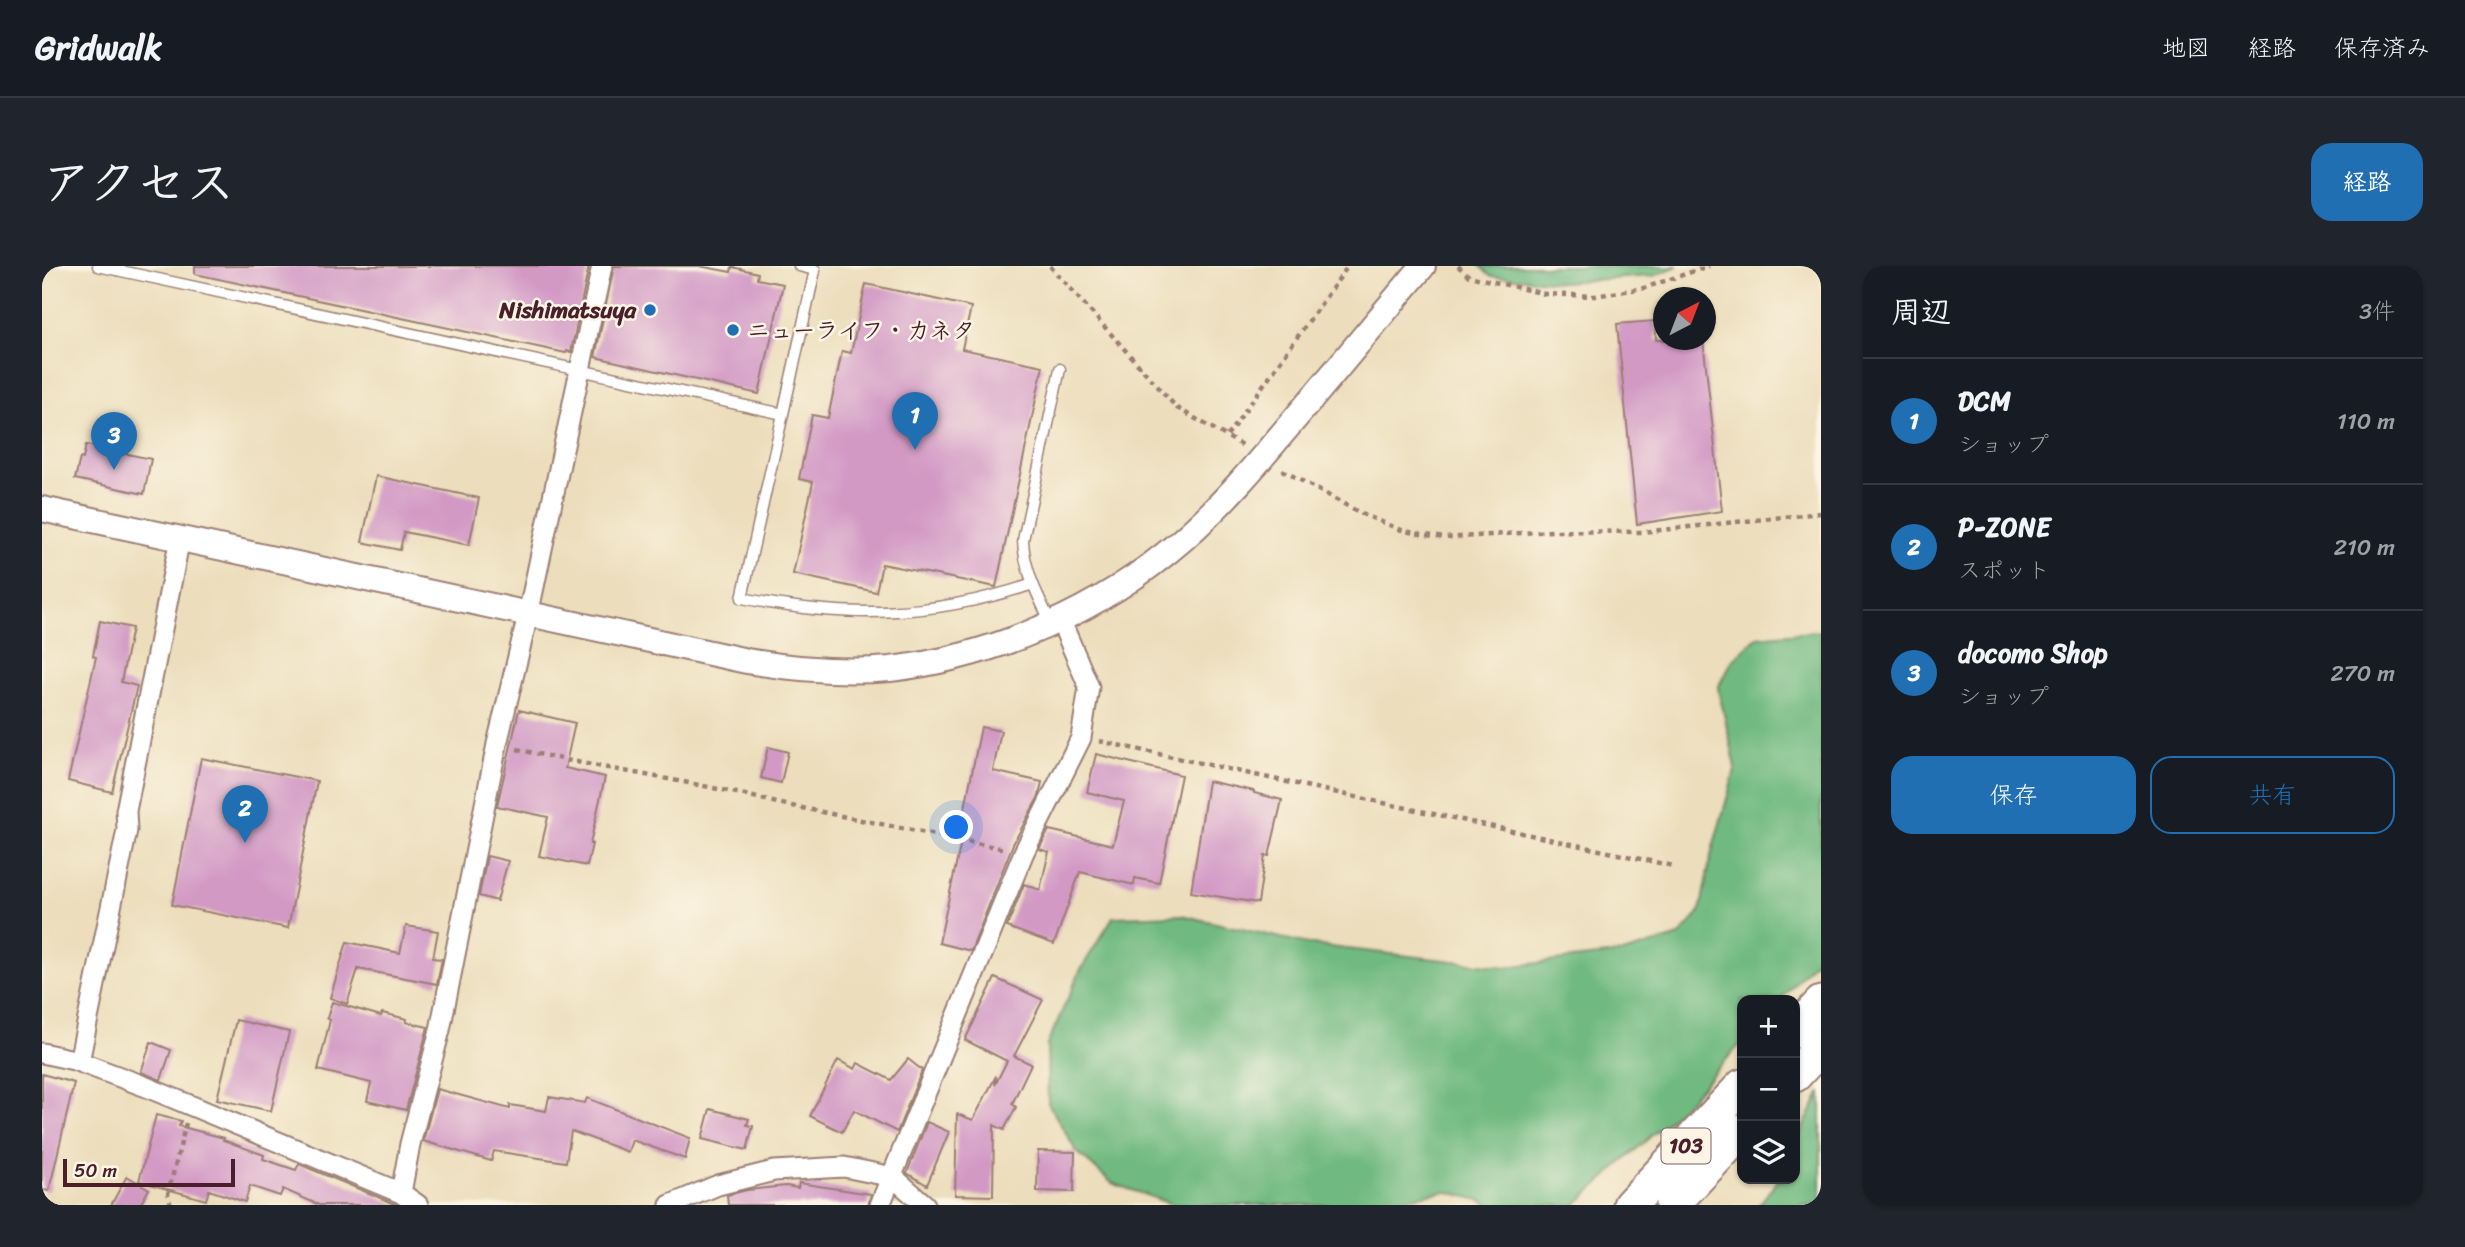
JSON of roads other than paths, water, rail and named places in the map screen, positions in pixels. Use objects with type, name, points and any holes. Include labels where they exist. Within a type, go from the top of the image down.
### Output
[{"type":"highway","points":[[1800,1026],[1821,1003]]},
{"type":"highway","points":[[1800,1070],[1821,1047]]},
{"type":"highway","name":"103","points":[[1630,1205],[1737,1091]]},
{"type":"highway","name":"103","points":[[1672,1205],[1737,1135]]},
{"type":"street","points":[[42,1053],[79,1062],[190,1105],[410,1199],[410,1144],[440,1030],[497,744],[528,615],[602,266]]},
{"type":"street","points":[[42,509],[779,667],[822,670],[889,668],[925,663],[990,646],[1055,621],[1120,586],[1181,541],[1263,457],[1423,266]]},
{"type":"street","points":[[79,1062],[128,830],[126,811],[180,538]]},
{"type":"street","points":[[880,1205],[1024,852],[1081,738],[1089,687],[1055,621]]},
{"type":"street","points":[[670,1205],[718,1185],[774,1171],[844,1167],[893,1177],[925,1205]]},
{"type":"lane","points":[[98,266],[783,414]]},
{"type":"lane","points":[[799,266],[815,270],[742,598],[809,610],[889,613],[952,605],[1033,584]]},
{"type":"lane","points":[[1055,621],[1033,584],[1024,556],[1023,540],[1060,369]]},
{"type":"place","name":"Nishimatsuya","points":[[650,310]]},
{"type":"place","name":"ニューライフ・カネタ","points":[[733,330]]},
{"type":"place","name":"DCM","points":[[915,450]]},
{"type":"place","name":"docomo Shop","points":[[114,470]]},
{"type":"place","name":"P-ZONE","points":[[245,843]]}]
